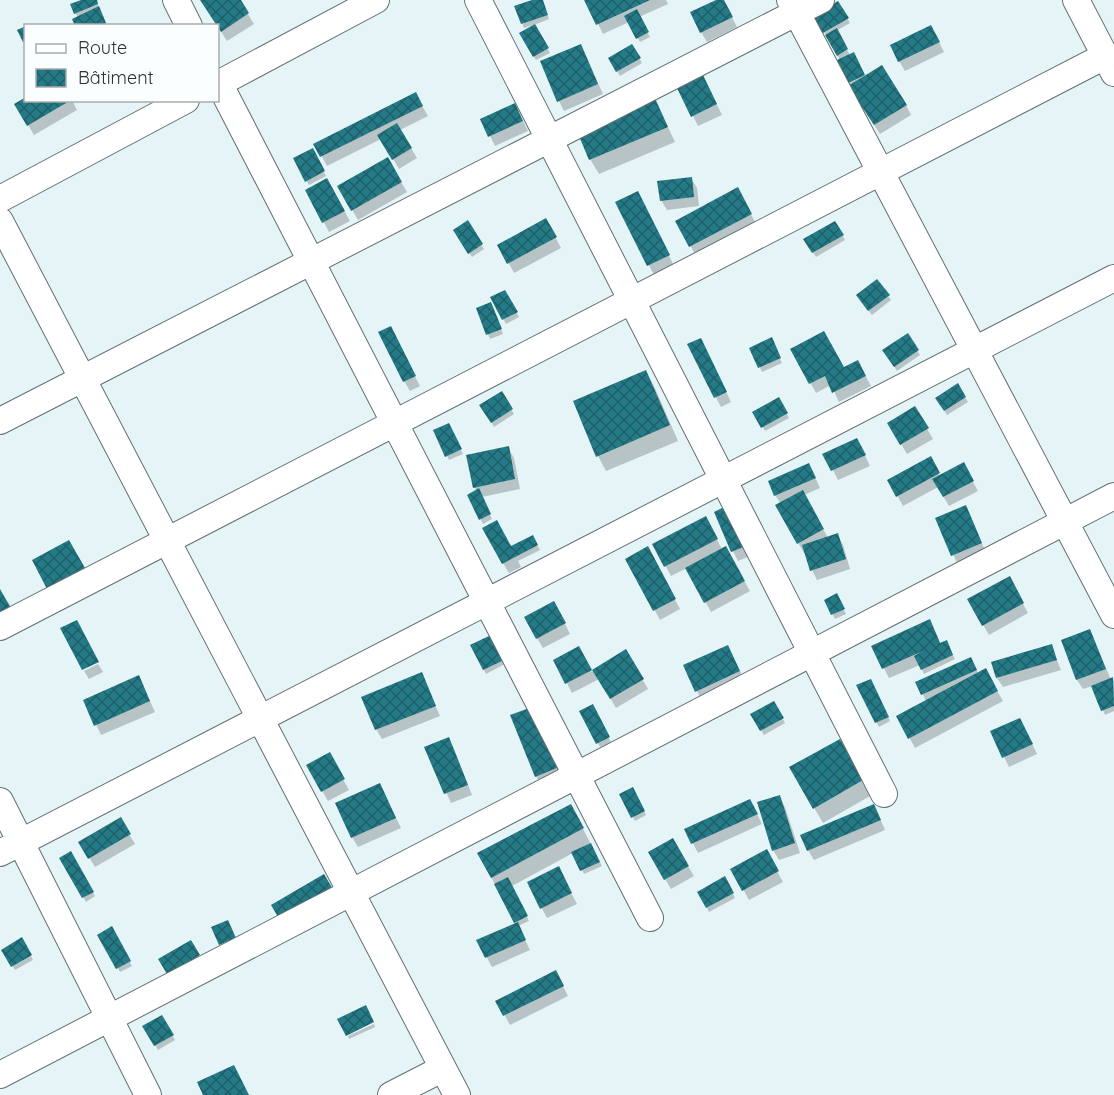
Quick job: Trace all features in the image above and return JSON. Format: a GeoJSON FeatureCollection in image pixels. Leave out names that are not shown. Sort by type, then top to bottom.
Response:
{"type":"FeatureCollection","features":[{"type":"Feature","properties":{"kind":"street"},"geometry":{"type":"LineString","coordinates":[[176,0],[188,24]]}},
{"type":"Feature","properties":{"kind":"street"},"geometry":{"type":"LineString","coordinates":[[219,82],[376,0]]}},
{"type":"Feature","properties":{"kind":"street"},"geometry":{"type":"LineString","coordinates":[[478,0],[884,794]]}},
{"type":"Feature","properties":{"kind":"street"},"geometry":{"type":"LineString","coordinates":[[0,421],[550,139],[793,6],[821,0]]}},
{"type":"Feature","properties":{"kind":"street"},"geometry":{"type":"LineString","coordinates":[[0,627],[880,172],[1109,64],[1076,0]]}},
{"type":"Feature","properties":{"kind":"street"},"geometry":{"type":"LineString","coordinates":[[793,6],[1114,615]]}},
{"type":"Feature","properties":{"kind":"street"},"geometry":{"type":"LineString","coordinates":[[219,85],[650,918]]}},
{"type":"Feature","properties":{"kind":"street"},"geometry":{"type":"LineString","coordinates":[[0,199],[182,102]]}},
{"type":"Feature","properties":{"kind":"street"},"geometry":{"type":"LineString","coordinates":[[0,221],[457,1095]]}},
{"type":"Feature","properties":{"kind":"street"},"geometry":{"type":"LineString","coordinates":[[10,847],[1114,278]]}},
{"type":"Feature","properties":{"kind":"street"},"geometry":{"type":"LineString","coordinates":[[0,1075],[1114,496]]}},
{"type":"Feature","properties":{"kind":"street"},"geometry":{"type":"LineString","coordinates":[[0,801],[10,847],[110,1018],[148,1095]]}},
{"type":"Feature","properties":{"kind":"street"},"geometry":{"type":"LineString","coordinates":[[391,1095],[432,1074]]}},
{"type":"Feature","properties":{"kind":"building"},"geometry":{"type":"Polygon","coordinates":[[[81,0],[97,0],[98,4],[74,14],[70,4],[81,0]]]}},
{"type":"Feature","properties":{"kind":"building"},"geometry":{"type":"Polygon","coordinates":[[[200,0],[241,0],[249,13],[221,32],[219,24],[216,24],[200,0]]]}},
{"type":"Feature","properties":{"kind":"building"},"geometry":{"type":"Polygon","coordinates":[[[532,0],[543,0],[548,15],[521,24],[514,6],[532,0]]]}},
{"type":"Feature","properties":{"kind":"building"},"geometry":{"type":"Polygon","coordinates":[[[584,0],[650,0],[596,25],[584,0]]]}},
{"type":"Feature","properties":{"kind":"building"},"geometry":{"type":"Polygon","coordinates":[[[716,0],[724,0],[733,17],[700,33],[690,12],[716,0]]]}},
{"type":"Feature","properties":{"kind":"building"},"geometry":{"type":"Polygon","coordinates":[[[838,1],[849,18],[823,33],[813,16],[838,1]]]}},
{"type":"Feature","properties":{"kind":"building"},"geometry":{"type":"Polygon","coordinates":[[[99,6],[106,23],[74,24],[72,19],[99,6]]]}},
{"type":"Feature","properties":{"kind":"building"},"geometry":{"type":"Polygon","coordinates":[[[637,9],[649,32],[636,39],[624,16],[637,9]]]}},
{"type":"Feature","properties":{"kind":"building"},"geometry":{"type":"Polygon","coordinates":[[[535,24],[549,48],[533,57],[519,33],[535,24]]]}},
{"type":"Feature","properties":{"kind":"building"},"geometry":{"type":"Polygon","coordinates":[[[931,25],[940,42],[898,62],[890,45],[931,25]]]}},
{"type":"Feature","properties":{"kind":"building"},"geometry":{"type":"Polygon","coordinates":[[[24,27],[24,42],[23,42],[17,30],[24,27]]]}},
{"type":"Feature","properties":{"kind":"building"},"geometry":{"type":"Polygon","coordinates":[[[837,28],[848,49],[837,56],[825,35],[837,28]]]}},
{"type":"Feature","properties":{"kind":"building"},"geometry":{"type":"Polygon","coordinates":[[[581,44],[598,84],[557,102],[540,61],[581,44]]]}},
{"type":"Feature","properties":{"kind":"building"},"geometry":{"type":"Polygon","coordinates":[[[632,44],[641,58],[616,72],[608,58],[632,44]]]}},
{"type":"Feature","properties":{"kind":"building"},"geometry":{"type":"Polygon","coordinates":[[[854,52],[865,75],[848,83],[837,60],[854,52]]]}},
{"type":"Feature","properties":{"kind":"building"},"geometry":{"type":"Polygon","coordinates":[[[882,65],[907,105],[874,125],[848,86],[882,65]]]}},
{"type":"Feature","properties":{"kind":"building"},"geometry":{"type":"Polygon","coordinates":[[[703,75],[717,104],[691,117],[677,88],[703,75]]]}},
{"type":"Feature","properties":{"kind":"building"},"geometry":{"type":"Polygon","coordinates":[[[416,92],[423,106],[320,157],[313,144],[416,92]]]}},
{"type":"Feature","properties":{"kind":"building"},"geometry":{"type":"Polygon","coordinates":[[[654,96],[668,127],[589,160],[576,129],[654,96]]]}},
{"type":"Feature","properties":{"kind":"building"},"geometry":{"type":"Polygon","coordinates":[[[24,98],[24,102],[68,102],[27,126],[14,104],[24,98]]]}},
{"type":"Feature","properties":{"kind":"building"},"geometry":{"type":"Polygon","coordinates":[[[515,103],[523,121],[488,137],[480,119],[515,103]]]}},
{"type":"Feature","properties":{"kind":"building"},"geometry":{"type":"Polygon","coordinates":[[[397,123],[412,148],[392,160],[377,135],[397,123]]]}},
{"type":"Feature","properties":{"kind":"building"},"geometry":{"type":"Polygon","coordinates":[[[313,148],[325,171],[305,182],[293,158],[313,148]]]}},
{"type":"Feature","properties":{"kind":"building"},"geometry":{"type":"Polygon","coordinates":[[[388,157],[402,182],[351,211],[337,186],[388,157]]]}},
{"type":"Feature","properties":{"kind":"building"},"geometry":{"type":"Polygon","coordinates":[[[692,177],[694,197],[660,201],[657,181],[692,177]]]}},
{"type":"Feature","properties":{"kind":"building"},"geometry":{"type":"Polygon","coordinates":[[[327,178],[345,211],[322,223],[305,190],[327,178]]]}},
{"type":"Feature","properties":{"kind":"building"},"geometry":{"type":"Polygon","coordinates":[[[738,187],[752,214],[689,247],[675,221],[738,187]]]}},
{"type":"Feature","properties":{"kind":"building"},"geometry":{"type":"Polygon","coordinates":[[[638,191],[670,255],[647,266],[615,202],[638,191]]]}},
{"type":"Feature","properties":{"kind":"building"},"geometry":{"type":"Polygon","coordinates":[[[546,218],[557,237],[507,264],[497,245],[546,218]]]}},
{"type":"Feature","properties":{"kind":"building"},"geometry":{"type":"Polygon","coordinates":[[[468,220],[483,244],[468,254],[453,230],[468,220]]]}},
{"type":"Feature","properties":{"kind":"building"},"geometry":{"type":"Polygon","coordinates":[[[835,221],[844,235],[812,253],[803,239],[835,221]]]}},
{"type":"Feature","properties":{"kind":"building"},"geometry":{"type":"Polygon","coordinates":[[[877,279],[890,295],[868,311],[856,295],[877,279]]]}},
{"type":"Feature","properties":{"kind":"building"},"geometry":{"type":"Polygon","coordinates":[[[505,290],[518,312],[502,320],[490,297],[505,290]]]}},
{"type":"Feature","properties":{"kind":"building"},"geometry":{"type":"Polygon","coordinates":[[[491,302],[502,329],[486,335],[476,308],[491,302]]]}},
{"type":"Feature","properties":{"kind":"building"},"geometry":{"type":"Polygon","coordinates":[[[391,326],[416,376],[403,382],[378,332],[391,326]]]}},
{"type":"Feature","properties":{"kind":"building"},"geometry":{"type":"Polygon","coordinates":[[[824,331],[844,367],[858,360],[866,376],[832,393],[825,376],[809,384],[790,349],[824,331]]]}},
{"type":"Feature","properties":{"kind":"building"},"geometry":{"type":"Polygon","coordinates":[[[908,333],[919,350],[894,367],[882,350],[908,333]]]}},
{"type":"Feature","properties":{"kind":"building"},"geometry":{"type":"Polygon","coordinates":[[[772,337],[781,358],[758,368],[749,348],[772,337]]]}},
{"type":"Feature","properties":{"kind":"building"},"geometry":{"type":"Polygon","coordinates":[[[701,338],[727,392],[714,398],[687,344],[701,338]]]}},
{"type":"Feature","properties":{"kind":"building"},"geometry":{"type":"Polygon","coordinates":[[[646,370],[670,425],[596,457],[573,401],[646,370]]]}},
{"type":"Feature","properties":{"kind":"building"},"geometry":{"type":"Polygon","coordinates":[[[958,383],[966,397],[944,411],[935,398],[958,383]]]}},
{"type":"Feature","properties":{"kind":"building"},"geometry":{"type":"Polygon","coordinates":[[[502,391],[513,409],[491,423],[479,405],[502,391]]]}},
{"type":"Feature","properties":{"kind":"building"},"geometry":{"type":"Polygon","coordinates":[[[779,397],[788,413],[761,428],[752,412],[779,397]]]}},
{"type":"Feature","properties":{"kind":"building"},"geometry":{"type":"Polygon","coordinates":[[[915,406],[929,428],[900,445],[887,423],[915,406]]]}},
{"type":"Feature","properties":{"kind":"building"},"geometry":{"type":"Polygon","coordinates":[[[449,423],[462,449],[445,457],[433,430],[449,423]]]}},
{"type":"Feature","properties":{"kind":"building"},"geometry":{"type":"Polygon","coordinates":[[[857,438],[866,455],[831,471],[822,454],[857,438]]]}},
{"type":"Feature","properties":{"kind":"building"},"geometry":{"type":"Polygon","coordinates":[[[509,446],[515,479],[473,488],[466,455],[509,446]]]}},
{"type":"Feature","properties":{"kind":"building"},"geometry":{"type":"Polygon","coordinates":[[[931,456],[940,473],[896,497],[887,480],[931,456]]]}},
{"type":"Feature","properties":{"kind":"building"},"geometry":{"type":"Polygon","coordinates":[[[964,462],[974,481],[943,497],[932,479],[964,462]]]}},
{"type":"Feature","properties":{"kind":"building"},"geometry":{"type":"Polygon","coordinates":[[[809,463],[816,478],[774,496],[768,481],[809,463]]]}},
{"type":"Feature","properties":{"kind":"building"},"geometry":{"type":"Polygon","coordinates":[[[479,488],[491,514],[479,520],[467,495],[479,488]]]}},
{"type":"Feature","properties":{"kind":"building"},"geometry":{"type":"Polygon","coordinates":[[[803,490],[824,529],[797,544],[775,505],[803,490]]]}},
{"type":"Feature","properties":{"kind":"building"},"geometry":{"type":"Polygon","coordinates":[[[728,505],[746,546],[731,552],[714,512],[728,505]]]}},
{"type":"Feature","properties":{"kind":"building"},"geometry":{"type":"Polygon","coordinates":[[[966,505],[982,543],[951,556],[935,518],[966,505]]]}},
{"type":"Feature","properties":{"kind":"building"},"geometry":{"type":"Polygon","coordinates":[[[706,516],[718,539],[664,567],[652,544],[706,516]]]}},
{"type":"Feature","properties":{"kind":"building"},"geometry":{"type":"Polygon","coordinates":[[[497,520],[511,546],[533,535],[538,545],[502,564],[482,528],[497,520]]]}},
{"type":"Feature","properties":{"kind":"building"},"geometry":{"type":"Polygon","coordinates":[[[838,533],[846,559],[810,571],[802,545],[838,533]]]}},
{"type":"Feature","properties":{"kind":"building"},"geometry":{"type":"Polygon","coordinates":[[[69,540],[85,568],[47,589],[32,560],[69,540]]]}},
{"type":"Feature","properties":{"kind":"building"},"geometry":{"type":"Polygon","coordinates":[[[648,546],[676,599],[653,611],[625,559],[648,546]]]}},
{"type":"Feature","properties":{"kind":"building"},"geometry":{"type":"Polygon","coordinates":[[[726,546],[745,581],[704,603],[685,568],[726,546]]]}},
{"type":"Feature","properties":{"kind":"building"},"geometry":{"type":"Polygon","coordinates":[[[1010,576],[1024,603],[982,626],[967,599],[1010,576]]]}},
{"type":"Feature","properties":{"kind":"building"},"geometry":{"type":"Polygon","coordinates":[[[0,589],[11,608],[0,614],[0,589]]]}},
{"type":"Feature","properties":{"kind":"building"},"geometry":{"type":"Polygon","coordinates":[[[837,593],[845,609],[831,615],[824,600],[837,593]]]}},
{"type":"Feature","properties":{"kind":"building"},"geometry":{"type":"Polygon","coordinates":[[[554,601],[566,623],[536,639],[524,617],[554,601]]]}},
{"type":"Feature","properties":{"kind":"building"},"geometry":{"type":"Polygon","coordinates":[[[930,619],[940,643],[947,640],[953,655],[921,670],[914,656],[923,651],[882,669],[871,646],[930,619]]]}},
{"type":"Feature","properties":{"kind":"building"},"geometry":{"type":"Polygon","coordinates":[[[77,620],[99,662],[82,670],[60,628],[77,620]]]}},
{"type":"Feature","properties":{"kind":"building"},"geometry":{"type":"Polygon","coordinates":[[[1090,629],[1106,669],[1076,680],[1061,640],[1090,629]]]}},
{"type":"Feature","properties":{"kind":"building"},"geometry":{"type":"Polygon","coordinates":[[[491,635],[504,660],[483,670],[470,645],[491,635]]]}},
{"type":"Feature","properties":{"kind":"building"},"geometry":{"type":"Polygon","coordinates":[[[1052,644],[1057,660],[996,678],[991,662],[1052,644]]]}},
{"type":"Feature","properties":{"kind":"building"},"geometry":{"type":"Polygon","coordinates":[[[728,645],[740,671],[695,692],[683,665],[728,645]]]}},
{"type":"Feature","properties":{"kind":"building"},"geometry":{"type":"Polygon","coordinates":[[[579,646],[592,670],[565,684],[553,660],[579,646]]]}},
{"type":"Feature","properties":{"kind":"building"},"geometry":{"type":"Polygon","coordinates":[[[626,649],[644,679],[610,699],[592,670],[626,649]]]}},
{"type":"Feature","properties":{"kind":"building"},"geometry":{"type":"Polygon","coordinates":[[[971,657],[977,670],[921,695],[915,682],[971,657]]]}},
{"type":"Feature","properties":{"kind":"building"},"geometry":{"type":"Polygon","coordinates":[[[986,668],[998,691],[908,739],[896,716],[986,668]]]}},
{"type":"Feature","properties":{"kind":"building"},"geometry":{"type":"Polygon","coordinates":[[[422,672],[436,706],[375,730],[361,697],[422,672]]]}},
{"type":"Feature","properties":{"kind":"building"},"geometry":{"type":"Polygon","coordinates":[[[139,675],[150,701],[94,726],[83,700],[139,675]]]}},
{"type":"Feature","properties":{"kind":"building"},"geometry":{"type":"Polygon","coordinates":[[[1113,677],[1114,706],[1101,711],[1091,686],[1113,677]]]}},
{"type":"Feature","properties":{"kind":"building"},"geometry":{"type":"Polygon","coordinates":[[[871,679],[889,717],[875,723],[856,685],[871,679]]]}},
{"type":"Feature","properties":{"kind":"building"},"geometry":{"type":"Polygon","coordinates":[[[774,701],[784,718],[760,731],[750,714],[774,701]]]}},
{"type":"Feature","properties":{"kind":"building"},"geometry":{"type":"Polygon","coordinates":[[[593,704],[610,737],[596,744],[579,711],[593,704]]]}},
{"type":"Feature","properties":{"kind":"building"},"geometry":{"type":"Polygon","coordinates":[[[535,706],[559,767],[535,777],[510,715],[535,706]]]}},
{"type":"Feature","properties":{"kind":"building"},"geometry":{"type":"Polygon","coordinates":[[[1020,718],[1033,744],[1002,758],[990,731],[1020,718]]]}},
{"type":"Feature","properties":{"kind":"building"},"geometry":{"type":"Polygon","coordinates":[[[449,737],[468,785],[444,794],[424,747],[449,737]]]}},
{"type":"Feature","properties":{"kind":"building"},"geometry":{"type":"Polygon","coordinates":[[[840,739],[863,780],[813,809],[789,767],[840,739]]]}},
{"type":"Feature","properties":{"kind":"building"},"geometry":{"type":"Polygon","coordinates":[[[330,752],[345,779],[321,792],[306,765],[330,752]]]}},
{"type":"Feature","properties":{"kind":"building"},"geometry":{"type":"Polygon","coordinates":[[[380,783],[396,818],[351,838],[335,803],[380,783]]]}},
{"type":"Feature","properties":{"kind":"building"},"geometry":{"type":"Polygon","coordinates":[[[633,787],[645,811],[631,818],[619,794],[633,787]]]}},
{"type":"Feature","properties":{"kind":"building"},"geometry":{"type":"Polygon","coordinates":[[[780,795],[795,843],[772,851],[757,802],[780,795]]]}},
{"type":"Feature","properties":{"kind":"building"},"geometry":{"type":"Polygon","coordinates":[[[750,799],[758,814],[691,844],[684,829],[750,799]]]}},
{"type":"Feature","properties":{"kind":"building"},"geometry":{"type":"Polygon","coordinates":[[[571,804],[584,828],[491,878],[477,853],[571,804]]]}},
{"type":"Feature","properties":{"kind":"building"},"geometry":{"type":"Polygon","coordinates":[[[874,804],[881,820],[807,851],[800,835],[874,804]]]}},
{"type":"Feature","properties":{"kind":"building"},"geometry":{"type":"Polygon","coordinates":[[[121,817],[131,834],[88,859],[78,842],[121,817]]]}},
{"type":"Feature","properties":{"kind":"building"},"geometry":{"type":"Polygon","coordinates":[[[673,838],[689,866],[664,880],[648,852],[673,838]]]}},
{"type":"Feature","properties":{"kind":"building"},"geometry":{"type":"Polygon","coordinates":[[[591,843],[600,862],[580,871],[571,852],[591,843]]]}},
{"type":"Feature","properties":{"kind":"building"},"geometry":{"type":"Polygon","coordinates":[[[767,849],[779,871],[742,891],[730,869],[767,849]]]}},
{"type":"Feature","properties":{"kind":"building"},"geometry":{"type":"Polygon","coordinates":[[[71,851],[94,892],[82,898],[59,858],[71,851]]]}},
{"type":"Feature","properties":{"kind":"building"},"geometry":{"type":"Polygon","coordinates":[[[559,866],[572,893],[540,909],[527,882],[559,866]]]}},
{"type":"Feature","properties":{"kind":"building"},"geometry":{"type":"Polygon","coordinates":[[[324,874],[334,891],[281,922],[271,905],[324,874]]]}},
{"type":"Feature","properties":{"kind":"building"},"geometry":{"type":"Polygon","coordinates":[[[725,876],[734,893],[706,908],[697,892],[725,876]]]}},
{"type":"Feature","properties":{"kind":"building"},"geometry":{"type":"Polygon","coordinates":[[[508,877],[528,916],[514,923],[494,884],[508,877]]]}},
{"type":"Feature","properties":{"kind":"building"},"geometry":{"type":"Polygon","coordinates":[[[228,920],[236,938],[219,945],[211,927],[228,920]]]}},
{"type":"Feature","properties":{"kind":"building"},"geometry":{"type":"Polygon","coordinates":[[[518,922],[526,940],[485,958],[476,940],[518,922]]]}},
{"type":"Feature","properties":{"kind":"building"},"geometry":{"type":"Polygon","coordinates":[[[112,926],[131,961],[116,969],[97,935],[112,926]]]}},
{"type":"Feature","properties":{"kind":"building"},"geometry":{"type":"Polygon","coordinates":[[[22,937],[32,955],[11,967],[1,950],[22,937]]]}},
{"type":"Feature","properties":{"kind":"building"},"geometry":{"type":"Polygon","coordinates":[[[191,940],[200,955],[167,974],[158,959],[191,940]]]}},
{"type":"Feature","properties":{"kind":"building"},"geometry":{"type":"Polygon","coordinates":[[[556,970],[564,986],[503,1016],[495,1001],[556,970]]]}},
{"type":"Feature","properties":{"kind":"building"},"geometry":{"type":"Polygon","coordinates":[[[366,1005],[374,1022],[346,1036],[337,1019],[366,1005]]]}},
{"type":"Feature","properties":{"kind":"building"},"geometry":{"type":"Polygon","coordinates":[[[162,1015],[174,1035],[154,1046],[142,1026],[162,1015]]]}},
{"type":"Feature","properties":{"kind":"building"},"geometry":{"type":"Polygon","coordinates":[[[234,1065],[249,1095],[203,1095],[197,1082],[234,1065]]]}}]}
